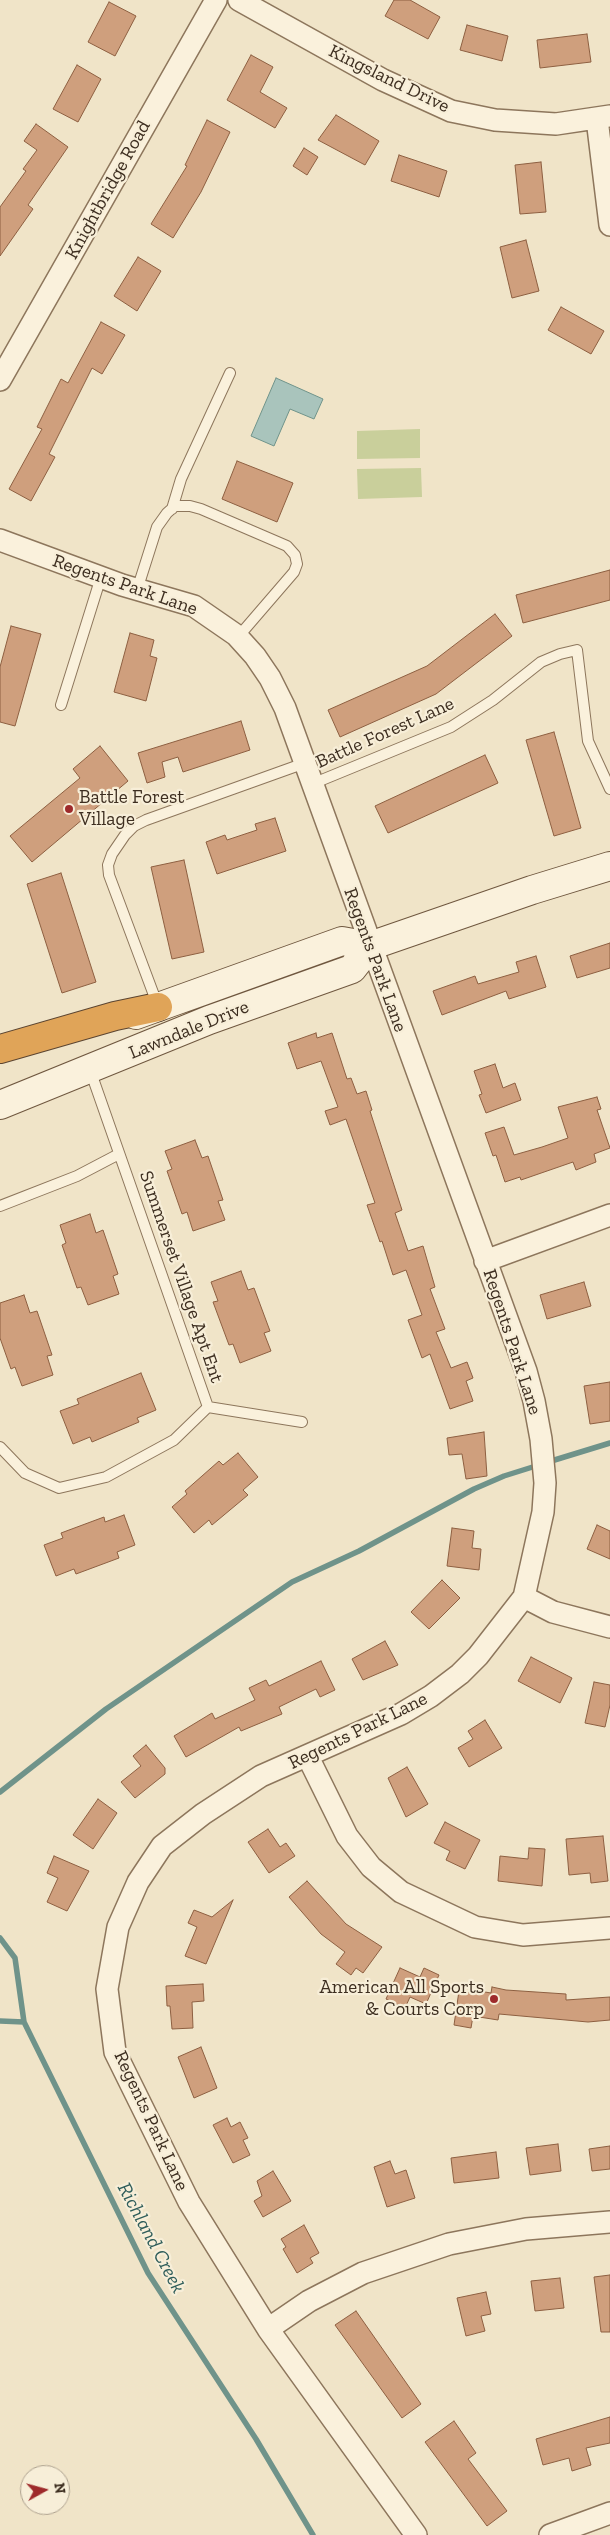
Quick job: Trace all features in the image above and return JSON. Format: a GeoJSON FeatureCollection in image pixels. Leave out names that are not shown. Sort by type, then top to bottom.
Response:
{"type":"FeatureCollection","features":[{"type":"Feature","properties":{"kind":"highway"},"geometry":{"type":"LineString","coordinates":[[0,1049],[115,1016],[158,1007]]}},
{"type":"Feature","properties":{"kind":"main road","name":"Lawndale Drive"},"geometry":{"type":"LineString","coordinates":[[0,1064],[342,941],[370,946],[610,866]]}},
{"type":"Feature","properties":{"kind":"main road","name":"Lawndale Drive"},"geometry":{"type":"LineString","coordinates":[[0,1105],[209,1020],[352,969],[370,946]]}},
{"type":"Feature","properties":{"kind":"street","name":"Knightbridge Road"},"geometry":{"type":"LineString","coordinates":[[0,380],[216,0]]}},
{"type":"Feature","properties":{"kind":"street","name":"Kingsland Drive"},"geometry":{"type":"LineString","coordinates":[[239,0],[383,80],[451,111],[495,120],[556,124],[604,118]]}},
{"type":"Feature","properties":{"kind":"street"},"geometry":{"type":"LineString","coordinates":[[604,118],[610,225]]}},
{"type":"Feature","properties":{"kind":"street","name":"Regents Park Lane"},"geometry":{"type":"LineString","coordinates":[[0,540],[137,590],[194,606],[238,637],[256,656],[270,678],[285,708],[526,1371],[534,1401],[541,1440],[545,1483],[543,1512],[524,1597],[478,1656],[460,1674],[431,1696],[401,1714],[308,1757],[261,1776],[203,1814],[162,1846],[138,1882],[118,1927],[107,1990],[116,2052],[190,2202],[268,2329],[416,2535]]}},
{"type":"Feature","properties":{"kind":"street"},"geometry":{"type":"LineString","coordinates":[[485,1261],[610,1215]]}},
{"type":"Feature","properties":{"kind":"street"},"geometry":{"type":"LineString","coordinates":[[524,1597],[553,1612],[610,1627]]}},
{"type":"Feature","properties":{"kind":"street"},"geometry":{"type":"LineString","coordinates":[[308,1757],[347,1836],[372,1867],[401,1892],[475,1927],[523,1935],[610,1928]]}},
{"type":"Feature","properties":{"kind":"street"},"geometry":{"type":"LineString","coordinates":[[268,2329],[309,2301],[363,2273],[449,2244],[526,2228],[610,2222]]}},
{"type":"Feature","properties":{"kind":"street"},"geometry":{"type":"LineString","coordinates":[[550,2535],[610,2513]]}},
{"type":"Feature","properties":{"kind":"lane"},"geometry":{"type":"LineString","coordinates":[[137,590],[158,527],[172,509],[185,470],[230,373]]}},
{"type":"Feature","properties":{"kind":"lane"},"geometry":{"type":"LineString","coordinates":[[172,509],[175,506],[190,506],[201,509],[287,546],[295,555],[297,564],[294,572],[238,637]]}},
{"type":"Feature","properties":{"kind":"lane"},"geometry":{"type":"LineString","coordinates":[[61,705],[101,577]]}},
{"type":"Feature","properties":{"kind":"lane","name":"Battle Forest Lane"},"geometry":{"type":"LineString","coordinates":[[312,784],[451,727],[493,700],[541,662],[560,654],[577,650],[588,741],[610,789]]}},
{"type":"Feature","properties":{"kind":"lane"},"geometry":{"type":"LineString","coordinates":[[158,1007],[109,875],[108,865],[112,854],[125,835],[134,826],[146,820],[305,763]]}},
{"type":"Feature","properties":{"kind":"lane","name":"Summerset Village Apt Ent"},"geometry":{"type":"LineString","coordinates":[[90,1070],[208,1407],[302,1422]]}},
{"type":"Feature","properties":{"kind":"lane"},"geometry":{"type":"LineString","coordinates":[[0,1206],[77,1176],[119,1154]]}},
{"type":"Feature","properties":{"kind":"lane"},"geometry":{"type":"LineString","coordinates":[[0,1447],[25,1473],[59,1488],[106,1478],[174,1440],[208,1407]]}},
{"type":"Feature","properties":{"kind":"green space"},"geometry":{"type":"Polygon","coordinates":[[[420,429],[420,458],[357,459],[357,431],[420,429]]]}},
{"type":"Feature","properties":{"kind":"green space"},"geometry":{"type":"Polygon","coordinates":[[[421,468],[422,497],[358,499],[357,469],[421,468]]]}},
{"type":"Feature","properties":{"kind":"water"},"geometry":{"type":"Polygon","coordinates":[[[276,378],[323,399],[314,419],[290,409],[274,446],[251,436],[276,378]]]}},
{"type":"Feature","properties":{"kind":"building"},"geometry":{"type":"Polygon","coordinates":[[[394,0],[410,0],[440,17],[428,39],[385,16],[394,0]]]}},
{"type":"Feature","properties":{"kind":"building"},"geometry":{"type":"Polygon","coordinates":[[[109,2],[136,16],[115,56],[88,42],[109,2]]]}},
{"type":"Feature","properties":{"kind":"building"},"geometry":{"type":"Polygon","coordinates":[[[467,25],[508,36],[502,61],[460,50],[467,25]]]}},
{"type":"Feature","properties":{"kind":"building"},"geometry":{"type":"Polygon","coordinates":[[[587,34],[591,62],[540,68],[537,40],[587,34]]]}},
{"type":"Feature","properties":{"kind":"building"},"geometry":{"type":"Polygon","coordinates":[[[251,55],[273,67],[260,92],[287,108],[275,128],[227,100],[251,55]]]}},
{"type":"Feature","properties":{"kind":"building"},"geometry":{"type":"Polygon","coordinates":[[[77,65],[101,79],[78,122],[53,109],[77,65]]]}},
{"type":"Feature","properties":{"kind":"building"},"geometry":{"type":"Polygon","coordinates":[[[336,115],[379,141],[365,165],[318,140],[336,115]]]}},
{"type":"Feature","properties":{"kind":"building"},"geometry":{"type":"Polygon","coordinates":[[[207,120],[230,132],[201,192],[173,238],[151,224],[187,166],[185,165],[207,120]]]}},
{"type":"Feature","properties":{"kind":"building"},"geometry":{"type":"Polygon","coordinates":[[[36,124],[68,147],[28,205],[33,209],[0,256],[0,207],[26,171],[23,169],[37,150],[24,141],[36,124]]]}},
{"type":"Feature","properties":{"kind":"building"},"geometry":{"type":"Polygon","coordinates":[[[304,148],[318,157],[307,175],[293,166],[304,148]]]}},
{"type":"Feature","properties":{"kind":"building"},"geometry":{"type":"Polygon","coordinates":[[[399,155],[447,171],[439,197],[391,181],[399,155]]]}},
{"type":"Feature","properties":{"kind":"building"},"geometry":{"type":"Polygon","coordinates":[[[541,162],[546,212],[520,214],[515,165],[541,162]]]}},
{"type":"Feature","properties":{"kind":"building"},"geometry":{"type":"Polygon","coordinates":[[[526,240],[539,291],[512,298],[500,247],[526,240]]]}},
{"type":"Feature","properties":{"kind":"building"},"geometry":{"type":"Polygon","coordinates":[[[138,257],[161,271],[137,311],[114,296],[138,257]]]}},
{"type":"Feature","properties":{"kind":"building"},"geometry":{"type":"Polygon","coordinates":[[[561,307],[604,331],[591,354],[548,330],[561,307]]]}},
{"type":"Feature","properties":{"kind":"building"},"geometry":{"type":"Polygon","coordinates":[[[101,322],[125,335],[102,374],[92,368],[49,454],[55,457],[31,501],[9,489],[42,429],[37,427],[61,379],[68,383],[101,322]]]}},
{"type":"Feature","properties":{"kind":"building"},"geometry":{"type":"Polygon","coordinates":[[[237,461],[293,483],[277,522],[222,499],[237,461]]]}},
{"type":"Feature","properties":{"kind":"building"},"geometry":{"type":"Polygon","coordinates":[[[610,570],[610,600],[523,623],[516,595],[610,570]]]}},
{"type":"Feature","properties":{"kind":"building"},"geometry":{"type":"Polygon","coordinates":[[[495,614],[512,636],[436,694],[340,737],[328,710],[427,666],[495,614]]]}},
{"type":"Feature","properties":{"kind":"building"},"geometry":{"type":"Polygon","coordinates":[[[11,626],[41,634],[15,726],[0,722],[0,667],[11,626]]]}},
{"type":"Feature","properties":{"kind":"building"},"geometry":{"type":"Polygon","coordinates":[[[130,633],[154,640],[150,656],[157,658],[146,701],[114,692],[130,633]]]}},
{"type":"Feature","properties":{"kind":"building","name":"Battle Forest Village"},"geometry":{"type":"Polygon","coordinates":[[[241,721],[250,750],[183,772],[178,757],[162,762],[165,777],[147,783],[138,753],[241,721]]]}},
{"type":"Feature","properties":{"kind":"building"},"geometry":{"type":"Polygon","coordinates":[[[554,732],[581,828],[554,836],[526,740],[554,732]]]}},
{"type":"Feature","properties":{"kind":"building","name":"Battle Forest Village"},"geometry":{"type":"Polygon","coordinates":[[[100,746],[128,781],[32,862],[10,836],[80,778],[73,769],[100,746]]]}},
{"type":"Feature","properties":{"kind":"building"},"geometry":{"type":"Polygon","coordinates":[[[485,755],[498,783],[388,833],[375,806],[485,755]]]}},
{"type":"Feature","properties":{"kind":"building","name":"Battle Forest Village"},"geometry":{"type":"Polygon","coordinates":[[[275,818],[286,851],[217,874],[206,842],[225,835],[227,840],[257,830],[255,824],[275,818]]]}},
{"type":"Feature","properties":{"kind":"building","name":"Battle Forest Village"},"geometry":{"type":"Polygon","coordinates":[[[184,860],[204,952],[172,959],[151,867],[184,860]]]}},
{"type":"Feature","properties":{"kind":"building","name":"Battle Forest Village"},"geometry":{"type":"Polygon","coordinates":[[[61,873],[96,982],[62,993],[27,884],[61,873]]]}},
{"type":"Feature","properties":{"kind":"building"},"geometry":{"type":"Polygon","coordinates":[[[610,943],[610,968],[577,978],[570,956],[610,943]]]}},
{"type":"Feature","properties":{"kind":"building"},"geometry":{"type":"Polygon","coordinates":[[[536,956],[546,987],[509,999],[506,991],[442,1015],[433,991],[475,976],[478,984],[519,972],[516,962],[536,956]]]}},
{"type":"Feature","properties":{"kind":"building"},"geometry":{"type":"Polygon","coordinates":[[[316,1033],[317,1038],[332,1033],[347,1079],[351,1078],[357,1094],[366,1091],[372,1110],[370,1111],[402,1210],[395,1213],[408,1251],[423,1246],[435,1287],[430,1289],[445,1329],[436,1332],[451,1368],[467,1362],[473,1378],[466,1381],[473,1401],[450,1409],[430,1354],[422,1358],[408,1320],[422,1315],[406,1270],[393,1275],[382,1241],[380,1242],[367,1205],[375,1203],[346,1119],[330,1125],[325,1111],[338,1107],[321,1061],[297,1069],[288,1043],[316,1033]]]}},
{"type":"Feature","properties":{"kind":"building"},"geometry":{"type":"Polygon","coordinates":[[[495,1064],[503,1088],[515,1083],[521,1100],[486,1113],[479,1095],[482,1094],[474,1071],[495,1064]]]}},
{"type":"Feature","properties":{"kind":"building"},"geometry":{"type":"Polygon","coordinates":[[[597,1097],[601,1109],[597,1110],[610,1148],[594,1154],[596,1162],[576,1170],[573,1162],[521,1180],[520,1177],[505,1182],[496,1155],[493,1156],[485,1133],[504,1127],[514,1155],[542,1147],[568,1138],[558,1107],[597,1097]]]}},
{"type":"Feature","properties":{"kind":"building"},"geometry":{"type":"Polygon","coordinates":[[[195,1140],[202,1158],[208,1156],[223,1200],[218,1201],[225,1220],[193,1231],[187,1212],[182,1214],[167,1171],[172,1169],[165,1151],[195,1140]]]}},
{"type":"Feature","properties":{"kind":"building"},"geometry":{"type":"Polygon","coordinates":[[[90,1214],[96,1233],[103,1230],[118,1274],[113,1276],[119,1294],[88,1305],[81,1287],[77,1288],[62,1245],[66,1243],[60,1225],[90,1214]]]}},
{"type":"Feature","properties":{"kind":"building"},"geometry":{"type":"Polygon","coordinates":[[[241,1271],[248,1290],[254,1288],[270,1331],[264,1333],[271,1351],[240,1363],[233,1344],[229,1345],[213,1302],[218,1301],[211,1282],[241,1271]]]}},
{"type":"Feature","properties":{"kind":"building"},"geometry":{"type":"Polygon","coordinates":[[[584,1282],[591,1306],[547,1319],[540,1295],[584,1282]]]}},
{"type":"Feature","properties":{"kind":"building"},"geometry":{"type":"Polygon","coordinates":[[[24,1295],[30,1313],[37,1311],[52,1355],[47,1356],[53,1375],[22,1386],[15,1367],[11,1369],[0,1338],[0,1303],[24,1295]]]}},
{"type":"Feature","properties":{"kind":"building"},"geometry":{"type":"Polygon","coordinates":[[[141,1373],[156,1410],[137,1418],[139,1422],[92,1442],[90,1437],[73,1444],[60,1411],[79,1404],[77,1399],[141,1373]]]}},
{"type":"Feature","properties":{"kind":"building"},"geometry":{"type":"Polygon","coordinates":[[[610,1382],[610,1421],[590,1424],[584,1386],[610,1382]]]}},
{"type":"Feature","properties":{"kind":"building"},"geometry":{"type":"Polygon","coordinates":[[[484,1432],[487,1476],[466,1479],[462,1454],[449,1455],[447,1438],[484,1432]]]}},
{"type":"Feature","properties":{"kind":"building"},"geometry":{"type":"Polygon","coordinates":[[[238,1453],[258,1477],[243,1490],[248,1495],[212,1525],[209,1520],[194,1533],[172,1507],[187,1494],[185,1491],[219,1461],[223,1465],[238,1453]]]}},
{"type":"Feature","properties":{"kind":"building"},"geometry":{"type":"Polygon","coordinates":[[[124,1515],[135,1545],[117,1552],[119,1558],[76,1574],[74,1569],[56,1576],[44,1545],[63,1538],[61,1533],[104,1517],[105,1522],[124,1515]]]}},
{"type":"Feature","properties":{"kind":"building"},"geometry":{"type":"Polygon","coordinates":[[[597,1525],[610,1531],[610,1559],[587,1549],[597,1525]]]}},
{"type":"Feature","properties":{"kind":"building"},"geometry":{"type":"Polygon","coordinates":[[[452,1528],[474,1531],[472,1548],[481,1549],[479,1570],[447,1566],[452,1528]]]}},
{"type":"Feature","properties":{"kind":"building"},"geometry":{"type":"Polygon","coordinates":[[[442,1580],[460,1598],[429,1629],[411,1612],[442,1580]]]}},
{"type":"Feature","properties":{"kind":"building"},"geometry":{"type":"Polygon","coordinates":[[[385,1641],[398,1665],[363,1680],[352,1659],[385,1641]]]}},
{"type":"Feature","properties":{"kind":"building"},"geometry":{"type":"Polygon","coordinates":[[[531,1657],[572,1678],[560,1703],[518,1681],[531,1657]]]}},
{"type":"Feature","properties":{"kind":"building"},"geometry":{"type":"Polygon","coordinates":[[[321,1661],[335,1690],[320,1697],[316,1689],[279,1707],[282,1714],[241,1731],[239,1727],[186,1757],[174,1736],[212,1713],[215,1719],[255,1700],[249,1688],[266,1680],[269,1686],[321,1661]]]}},
{"type":"Feature","properties":{"kind":"building"},"geometry":{"type":"Polygon","coordinates":[[[594,1682],[610,1685],[610,1705],[605,1727],[585,1723],[594,1682]]]}},
{"type":"Feature","properties":{"kind":"building"},"geometry":{"type":"Polygon","coordinates":[[[485,1720],[502,1748],[469,1767],[458,1748],[473,1739],[468,1731],[485,1720]]]}},
{"type":"Feature","properties":{"kind":"building"},"geometry":{"type":"Polygon","coordinates":[[[146,1745],[165,1768],[165,1774],[135,1798],[121,1782],[141,1766],[133,1756],[146,1745]]]}},
{"type":"Feature","properties":{"kind":"building"},"geometry":{"type":"Polygon","coordinates":[[[407,1767],[428,1804],[406,1817],[388,1778],[407,1767]]]}},
{"type":"Feature","properties":{"kind":"building"},"geometry":{"type":"Polygon","coordinates":[[[98,1799],[117,1813],[93,1849],[73,1835],[98,1799]]]}},
{"type":"Feature","properties":{"kind":"building"},"geometry":{"type":"Polygon","coordinates":[[[445,1822],[480,1840],[465,1869],[446,1860],[450,1851],[434,1843],[445,1822]]]}},
{"type":"Feature","properties":{"kind":"building"},"geometry":{"type":"Polygon","coordinates":[[[268,1829],[280,1847],[286,1843],[295,1856],[269,1873],[248,1842],[268,1829]]]}},
{"type":"Feature","properties":{"kind":"building"},"geometry":{"type":"Polygon","coordinates":[[[603,1836],[608,1881],[591,1883],[590,1873],[569,1875],[566,1839],[603,1836]]]}},
{"type":"Feature","properties":{"kind":"building"},"geometry":{"type":"Polygon","coordinates":[[[529,1848],[545,1849],[542,1886],[498,1881],[500,1856],[528,1859],[529,1848]]]}},
{"type":"Feature","properties":{"kind":"building"},"geometry":{"type":"Polygon","coordinates":[[[54,1856],[89,1871],[67,1911],[47,1902],[58,1878],[47,1873],[54,1856]]]}},
{"type":"Feature","properties":{"kind":"building"},"geometry":{"type":"Polygon","coordinates":[[[307,1881],[346,1924],[382,1947],[363,1973],[356,1968],[351,1975],[336,1964],[345,1952],[321,1934],[289,1897],[307,1881]]]}},
{"type":"Feature","properties":{"kind":"building"},"geometry":{"type":"Polygon","coordinates":[[[233,1900],[206,1964],[185,1956],[197,1927],[188,1923],[194,1910],[212,1917],[233,1900]]]}},
{"type":"Feature","properties":{"kind":"building"},"geometry":{"type":"Polygon","coordinates":[[[400,1968],[420,1977],[424,1968],[439,1975],[426,2004],[410,1997],[405,2008],[386,1999],[400,1968]]]}},
{"type":"Feature","properties":{"kind":"building"},"geometry":{"type":"Polygon","coordinates":[[[203,1984],[204,2001],[192,2002],[193,2028],[172,2029],[170,2006],[167,2006],[166,1986],[203,1984]]]}},
{"type":"Feature","properties":{"kind":"building"},"geometry":{"type":"Polygon","coordinates":[[[492,1987],[506,1990],[566,1994],[566,2000],[610,1997],[610,2020],[588,2022],[499,2014],[498,2020],[473,2016],[471,2028],[454,2025],[459,1991],[478,1994],[479,1991],[491,1993],[492,1987]]]}},
{"type":"Feature","properties":{"kind":"building"},"geometry":{"type":"Polygon","coordinates":[[[201,2047],[217,2088],[194,2098],[178,2057],[201,2047]]]}},
{"type":"Feature","properties":{"kind":"building"},"geometry":{"type":"Polygon","coordinates":[[[227,2118],[231,2127],[240,2122],[248,2138],[243,2140],[250,2155],[233,2163],[213,2125],[227,2118]]]}},
{"type":"Feature","properties":{"kind":"building"},"geometry":{"type":"Polygon","coordinates":[[[558,2144],[561,2171],[530,2175],[526,2148],[558,2144]]]}},
{"type":"Feature","properties":{"kind":"building"},"geometry":{"type":"Polygon","coordinates":[[[610,2146],[610,2169],[592,2171],[589,2149],[610,2146]]]}},
{"type":"Feature","properties":{"kind":"building"},"geometry":{"type":"Polygon","coordinates":[[[496,2152],[499,2178],[454,2183],[451,2158],[496,2152]]]}},
{"type":"Feature","properties":{"kind":"building"},"geometry":{"type":"Polygon","coordinates":[[[390,2161],[395,2174],[406,2170],[415,2198],[387,2207],[374,2167],[390,2161]]]}},
{"type":"Feature","properties":{"kind":"building"},"geometry":{"type":"Polygon","coordinates":[[[273,2171],[291,2201],[263,2217],[254,2201],[262,2196],[257,2181],[273,2171]]]}},
{"type":"Feature","properties":{"kind":"building"},"geometry":{"type":"Polygon","coordinates":[[[304,2225],[319,2253],[310,2258],[313,2263],[297,2273],[283,2249],[286,2247],[281,2239],[304,2225]]]}},
{"type":"Feature","properties":{"kind":"building"},"geometry":{"type":"Polygon","coordinates":[[[610,2275],[610,2332],[601,2332],[594,2277],[610,2275]]]}},
{"type":"Feature","properties":{"kind":"building"},"geometry":{"type":"Polygon","coordinates":[[[560,2278],[564,2308],[535,2311],[531,2281],[560,2278]]]}},
{"type":"Feature","properties":{"kind":"building"},"geometry":{"type":"Polygon","coordinates":[[[486,2292],[491,2314],[481,2316],[485,2331],[466,2336],[457,2298],[486,2292]]]}},
{"type":"Feature","properties":{"kind":"building"},"geometry":{"type":"Polygon","coordinates":[[[356,2311],[421,2404],[402,2418],[335,2325],[356,2311]]]}},
{"type":"Feature","properties":{"kind":"building"},"geometry":{"type":"Polygon","coordinates":[[[610,2417],[610,2443],[586,2448],[591,2465],[572,2471],[569,2458],[543,2465],[536,2439],[610,2417]]]}},
{"type":"Feature","properties":{"kind":"building"},"geometry":{"type":"Polygon","coordinates":[[[454,2421],[476,2453],[468,2459],[507,2511],[487,2526],[425,2442],[454,2421]]]}},
{"type":"Feature","properties":{"kind":"waterway"},"geometry":{"type":"LineString","coordinates":[[548,1462],[610,1443]]}},
{"type":"Feature","properties":{"kind":"waterway"},"geometry":{"type":"LineString","coordinates":[[0,1792],[106,1709],[292,1582],[359,1551],[474,1489],[504,1476],[539,1465]]}},
{"type":"Feature","properties":{"kind":"waterway","name":"Richland Creek"},"geometry":{"type":"LineString","coordinates":[[0,1938],[15,1958],[24,2022],[148,2273],[256,2439],[313,2535]]}},
{"type":"Feature","properties":{"kind":"waterway"},"geometry":{"type":"LineString","coordinates":[[0,2021],[24,2022]]}},
{"type":"Feature","properties":{"kind":"place","name":"Battle Forest Village"},"geometry":{"type":"Point","coordinates":[69,809]}},
{"type":"Feature","properties":{"kind":"place","name":"American All Sports & Courts Corp"},"geometry":{"type":"Point","coordinates":[494,1999]}}]}
